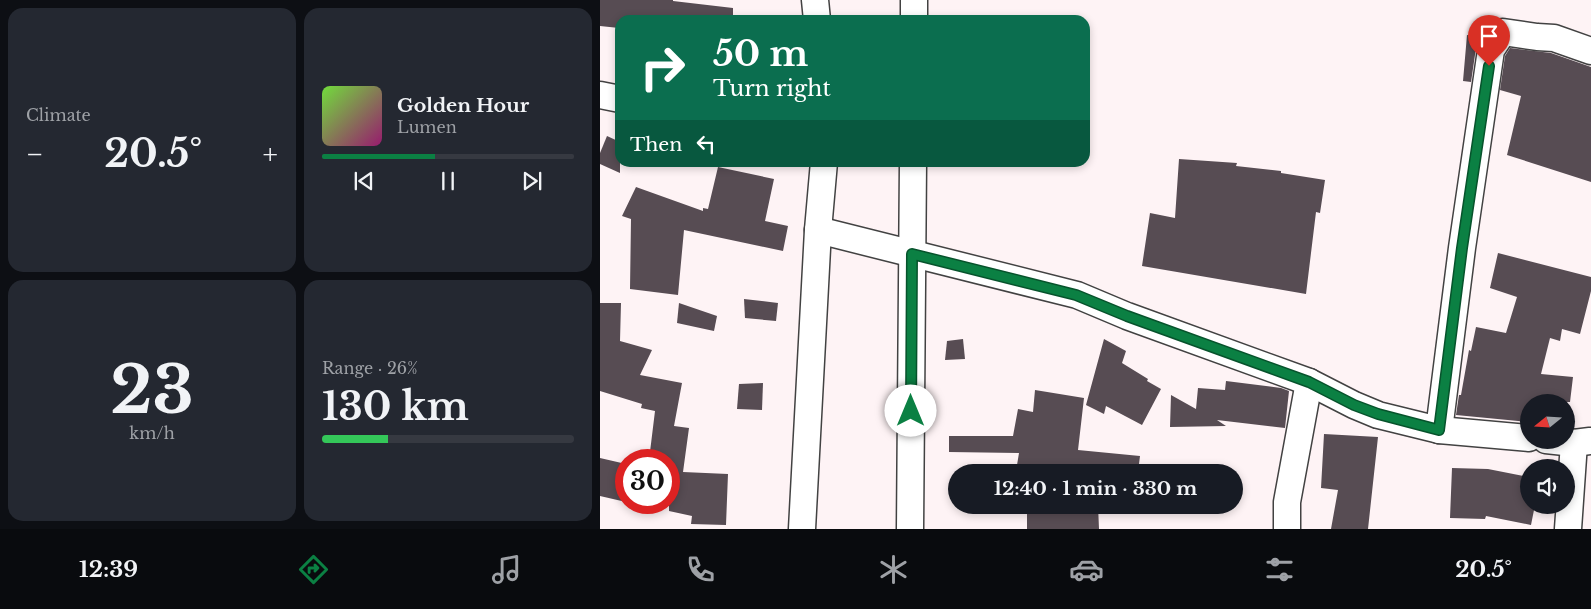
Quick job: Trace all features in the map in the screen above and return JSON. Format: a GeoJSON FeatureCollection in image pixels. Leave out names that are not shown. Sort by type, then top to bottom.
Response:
{"type":"FeatureCollection","features":[{"type":"Feature","properties":{"kind":"street"},"geometry":{"type":"LineString","coordinates":[[815,0],[816,15]]}},
{"type":"Feature","properties":{"kind":"street"},"geometry":{"type":"LineString","coordinates":[[914,0],[914,15]]}},
{"type":"Feature","properties":{"kind":"street"},"geometry":{"type":"LineString","coordinates":[[1439,430],[1462,248],[1491,50],[1503,32],[1554,38],[1591,51]]}},
{"type":"Feature","properties":{"kind":"street"},"geometry":{"type":"LineString","coordinates":[[600,95],[615,98]]}},
{"type":"Feature","properties":{"kind":"street"},"geometry":{"type":"LineString","coordinates":[[802,529],[818,230],[824,167]]}},
{"type":"Feature","properties":{"kind":"street"},"geometry":{"type":"LineString","coordinates":[[910,529],[913,167]]}},
{"type":"Feature","properties":{"kind":"street"},"geometry":{"type":"LineString","coordinates":[[818,230],[1076,295],[1127,316],[1309,382],[1354,405],[1378,414],[1439,430],[1520,437]]}},
{"type":"Feature","properties":{"kind":"street"},"geometry":{"type":"LineString","coordinates":[[1287,529],[1287,502],[1309,382]]}},
{"type":"Feature","properties":{"kind":"street"},"geometry":{"type":"LineString","coordinates":[[1568,529],[1582,442]]}},
{"type":"Feature","properties":{"kind":"building"},"geometry":{"type":"Polygon","coordinates":[[[600,0],[673,0],[733,8],[733,15],[615,15],[615,28],[600,26],[600,0]]]}},
{"type":"Feature","properties":{"kind":"building"},"geometry":{"type":"Polygon","coordinates":[[[1467,35],[1482,37],[1476,48],[1471,82],[1463,81],[1467,35]]]}},
{"type":"Feature","properties":{"kind":"building"},"geometry":{"type":"Polygon","coordinates":[[[1510,48],[1551,53],[1591,67],[1591,182],[1507,155],[1521,96],[1500,90],[1505,56],[1510,48]]]}},
{"type":"Feature","properties":{"kind":"building"},"geometry":{"type":"Polygon","coordinates":[[[607,136],[615,140],[615,167],[620,167],[620,173],[600,164],[600,153],[607,136]]]}},
{"type":"Feature","properties":{"kind":"building"},"geometry":{"type":"Polygon","coordinates":[[[1179,159],[1237,163],[1236,166],[1281,171],[1281,173],[1325,180],[1320,213],[1316,212],[1306,294],[1142,266],[1150,213],[1175,218],[1179,159]]]}},
{"type":"Feature","properties":{"kind":"building"},"geometry":{"type":"Polygon","coordinates":[[[718,167],[774,179],[765,221],[788,226],[783,251],[684,230],[678,295],[630,289],[631,219],[622,216],[636,187],[703,211],[703,208],[708,209],[718,167]]]}},
{"type":"Feature","properties":{"kind":"building"},"geometry":{"type":"Polygon","coordinates":[[[1498,253],[1591,277],[1591,291],[1580,334],[1562,329],[1560,341],[1550,338],[1541,374],[1573,377],[1571,394],[1520,394],[1520,421],[1456,415],[1469,350],[1471,351],[1476,327],[1506,333],[1517,297],[1490,288],[1498,253]]]}},
{"type":"Feature","properties":{"kind":"building"},"geometry":{"type":"Polygon","coordinates":[[[744,299],[778,303],[776,321],[745,318],[744,299]]]}},
{"type":"Feature","properties":{"kind":"building"},"geometry":{"type":"Polygon","coordinates":[[[600,303],[621,303],[620,341],[652,350],[640,375],[682,383],[674,426],[689,428],[683,472],[728,474],[726,525],[691,524],[692,516],[680,513],[680,449],[650,449],[655,411],[641,408],[642,404],[600,391],[600,303]]]}},
{"type":"Feature","properties":{"kind":"building"},"geometry":{"type":"Polygon","coordinates":[[[679,303],[717,316],[714,331],[677,323],[679,303]]]}},
{"type":"Feature","properties":{"kind":"building"},"geometry":{"type":"Polygon","coordinates":[[[963,339],[965,359],[945,360],[947,341],[963,339]]]}},
{"type":"Feature","properties":{"kind":"building"},"geometry":{"type":"Polygon","coordinates":[[[1104,339],[1126,351],[1122,363],[1161,389],[1142,425],[1106,406],[1104,414],[1086,405],[1104,339]]]}},
{"type":"Feature","properties":{"kind":"building"},"geometry":{"type":"Polygon","coordinates":[[[1226,381],[1281,388],[1289,391],[1285,428],[1217,420],[1226,426],[1170,427],[1171,395],[1196,409],[1198,388],[1225,390],[1226,381]]]}},
{"type":"Feature","properties":{"kind":"building"},"geometry":{"type":"Polygon","coordinates":[[[763,383],[762,410],[737,409],[739,384],[763,383]]]}},
{"type":"Feature","properties":{"kind":"building"},"geometry":{"type":"Polygon","coordinates":[[[1035,390],[1084,398],[1078,450],[1140,456],[1139,464],[1017,464],[1019,453],[949,452],[949,436],[1013,436],[1018,409],[1033,412],[1035,390]]]}},
{"type":"Feature","properties":{"kind":"building"},"geometry":{"type":"Polygon","coordinates":[[[1324,434],[1378,437],[1368,529],[1331,529],[1338,490],[1321,488],[1324,434]]]}},
{"type":"Feature","properties":{"kind":"building"},"geometry":{"type":"Polygon","coordinates":[[[600,458],[615,461],[615,499],[600,496],[600,458]]]}},
{"type":"Feature","properties":{"kind":"building"},"geometry":{"type":"Polygon","coordinates":[[[1452,468],[1488,469],[1520,475],[1520,514],[1533,514],[1531,525],[1486,516],[1485,519],[1450,518],[1452,468]]]}},
{"type":"Feature","properties":{"kind":"building"},"geometry":{"type":"Polygon","coordinates":[[[1027,514],[1098,514],[1099,529],[1027,529],[1027,514]]]}},
{"type":"Feature","properties":{"kind":"route"},"geometry":{"type":"LineString","coordinates":[[911,411],[912,254],[1076,295],[1127,316],[1309,382],[1354,405],[1378,414],[1439,430],[1462,248],[1489,66]]}}]}
